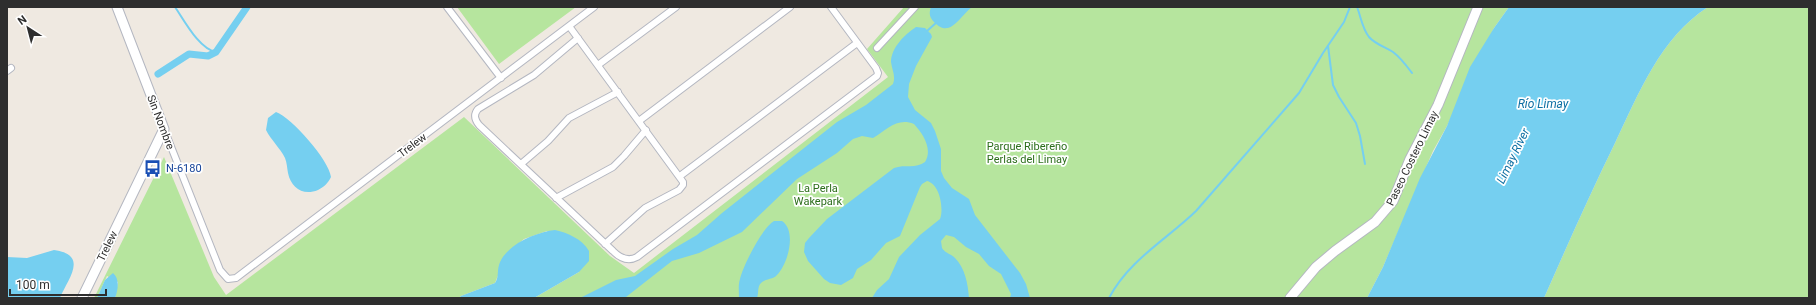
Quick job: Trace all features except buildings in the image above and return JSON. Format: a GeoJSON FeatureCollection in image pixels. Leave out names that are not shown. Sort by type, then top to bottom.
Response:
{"type":"FeatureCollection","features":[{"type":"Feature","properties":{"kind":"street","name":"Sin Nombre"},"geometry":{"type":"LineString","coordinates":[[117,7],[220,270],[228,279]]}},
{"type":"Feature","properties":{"kind":"street"},"geometry":{"type":"LineString","coordinates":[[446,7],[501,78]]}},
{"type":"Feature","properties":{"kind":"street","name":"Trelew"},"geometry":{"type":"LineString","coordinates":[[228,279],[240,276],[594,7]]}},
{"type":"Feature","properties":{"kind":"street"},"geometry":{"type":"LineString","coordinates":[[598,65],[676,7]]}},
{"type":"Feature","properties":{"kind":"street"},"geometry":{"type":"LineString","coordinates":[[639,121],[790,7]]}},
{"type":"Feature","properties":{"kind":"street"},"geometry":{"type":"LineString","coordinates":[[578,38],[538,72],[476,111],[476,120],[479,126],[605,244],[616,254],[629,260],[637,257],[877,76],[878,73],[876,68],[831,7]]}},
{"type":"Feature","properties":{"kind":"street"},"geometry":{"type":"LineString","coordinates":[[877,48],[915,7]]}},
{"type":"Feature","properties":{"kind":"street","name":"Paseo Costero Limay"},"geometry":{"type":"LineString","coordinates":[[1290,298],[1316,267],[1375,222],[1393,201],[1410,160],[1438,105],[1478,7]]}},
{"type":"Feature","properties":{"kind":"street"},"geometry":{"type":"LineString","coordinates":[[569,26],[680,176],[683,185],[679,190],[645,208],[605,244]]}},
{"type":"Feature","properties":{"kind":"street"},"geometry":{"type":"LineString","coordinates":[[680,176],[857,43]]}},
{"type":"Feature","properties":{"kind":"street"},"geometry":{"type":"LineString","coordinates":[[521,164],[543,146],[569,118],[618,92]]}},
{"type":"Feature","properties":{"kind":"street","name":"Trelew"},"geometry":{"type":"LineString","coordinates":[[82,298],[164,129]]}},
{"type":"Feature","properties":{"kind":"street"},"geometry":{"type":"LineString","coordinates":[[556,198],[613,166],[624,156],[646,130]]}},
{"type":"Feature","properties":{"kind":"green space"},"geometry":{"type":"Polygon","coordinates":[[[457,7],[576,7],[499,64],[457,7]]]}},
{"type":"Feature","properties":{"kind":"green space","name":"Parque Ribereño Perlas del Limay"},"geometry":{"type":"Polygon","coordinates":[[[904,7],[1509,7],[1494,28],[1447,126],[1433,151],[1383,267],[1367,298],[534,298],[579,272],[547,231],[524,239],[507,253],[495,283],[459,298],[115,298],[118,282],[107,276],[97,298],[94,298],[164,157],[214,277],[226,295],[464,117],[610,256],[634,273],[888,77],[867,49],[904,7]]]}},
{"type":"Feature","properties":{"kind":"green space"},"geometry":{"type":"Polygon","coordinates":[[[1708,7],[1809,7],[1809,298],[1544,298],[1597,181],[1652,68],[1677,34],[1691,20],[1708,7]]]}},
{"type":"Feature","properties":{"kind":"water"},"geometry":{"type":"Polygon","coordinates":[[[931,7],[972,7],[954,25],[945,28],[940,27],[930,17],[931,7]]]}},
{"type":"Feature","properties":{"kind":"water","name":"Río Limay"},"geometry":{"type":"Polygon","coordinates":[[[1509,7],[1708,7],[1691,20],[1677,34],[1652,68],[1597,181],[1544,298],[1367,298],[1383,267],[1420,178],[1447,126],[1470,67],[1509,7]]]}},
{"type":"Feature","properties":{"kind":"water"},"geometry":{"type":"Polygon","coordinates":[[[916,27],[925,28],[932,37],[916,66],[909,84],[908,97],[915,110],[931,123],[935,131],[941,149],[941,171],[944,178],[952,188],[969,199],[975,215],[1020,273],[1026,284],[1030,298],[1010,298],[1011,294],[1001,274],[989,266],[979,254],[966,247],[954,237],[946,235],[941,241],[942,248],[955,258],[964,271],[969,298],[872,298],[877,290],[889,279],[899,257],[920,235],[940,219],[940,197],[935,187],[927,181],[920,187],[900,236],[886,243],[871,260],[857,269],[853,278],[841,285],[830,283],[824,279],[808,261],[804,252],[805,243],[827,219],[894,168],[914,166],[925,162],[928,152],[924,137],[914,124],[902,122],[892,125],[873,138],[862,136],[853,139],[837,153],[797,179],[742,232],[699,253],[672,261],[626,297],[580,298],[616,280],[635,276],[673,249],[697,235],[722,213],[837,122],[866,105],[893,84],[894,76],[891,62],[893,52],[903,37],[916,27]]]}},
{"type":"Feature","properties":{"kind":"water"},"geometry":{"type":"Polygon","coordinates":[[[276,112],[291,122],[309,140],[324,161],[331,177],[326,185],[320,189],[313,192],[307,192],[298,189],[292,183],[285,158],[266,130],[268,118],[276,112]]]}},
{"type":"Feature","properties":{"kind":"water"},"geometry":{"type":"Polygon","coordinates":[[[774,221],[782,221],[787,226],[789,232],[789,248],[785,263],[775,277],[761,283],[757,298],[739,298],[739,281],[745,265],[764,231],[774,221]]]}},
{"type":"Feature","properties":{"kind":"water"},"geometry":{"type":"Polygon","coordinates":[[[555,230],[574,237],[583,243],[589,251],[589,261],[579,272],[534,298],[459,298],[495,283],[502,258],[514,246],[531,237],[547,231],[555,230]]]}},
{"type":"Feature","properties":{"kind":"water"},"geometry":{"type":"Polygon","coordinates":[[[54,250],[65,253],[71,257],[74,263],[71,276],[60,298],[7,298],[7,257],[27,258],[54,250]]]}},
{"type":"Feature","properties":{"kind":"water"},"geometry":{"type":"Polygon","coordinates":[[[113,273],[118,281],[118,288],[115,298],[97,298],[105,280],[113,273]]]}},
{"type":"Feature","properties":{"kind":"waterway"},"geometry":{"type":"LineString","coordinates":[[175,7],[198,40],[204,46],[216,52]]}},
{"type":"Feature","properties":{"kind":"waterway"},"geometry":{"type":"LineString","coordinates":[[158,74],[189,54],[208,56],[216,52],[247,7]]}},
{"type":"Feature","properties":{"kind":"waterway"},"geometry":{"type":"LineString","coordinates":[[1109,298],[1117,285],[1137,261],[1196,211],[1299,93],[1344,22],[1350,7]]}},
{"type":"Feature","properties":{"kind":"waterway"},"geometry":{"type":"LineString","coordinates":[[1357,7],[1363,26],[1369,37],[1377,44],[1396,54],[1412,73]]}},
{"type":"Feature","properties":{"kind":"waterway"},"geometry":{"type":"LineString","coordinates":[[927,31],[937,22]]}},
{"type":"Feature","properties":{"kind":"waterway"},"geometry":{"type":"LineString","coordinates":[[1328,46],[1333,85],[1356,123],[1365,164]]}},
{"type":"Feature","properties":{"kind":"place","name":"N-6180"},"geometry":{"type":"Point","coordinates":[153,168]}},
{"type":"Feature","properties":{"kind":"water label","name":"Limay River"},"geometry":{"type":"Point","coordinates":[1513,156]}},
{"type":"Feature","properties":{"kind":"park label","name":"La Perla Wakepark"},"geometry":{"type":"Point","coordinates":[818,194]}}]}
